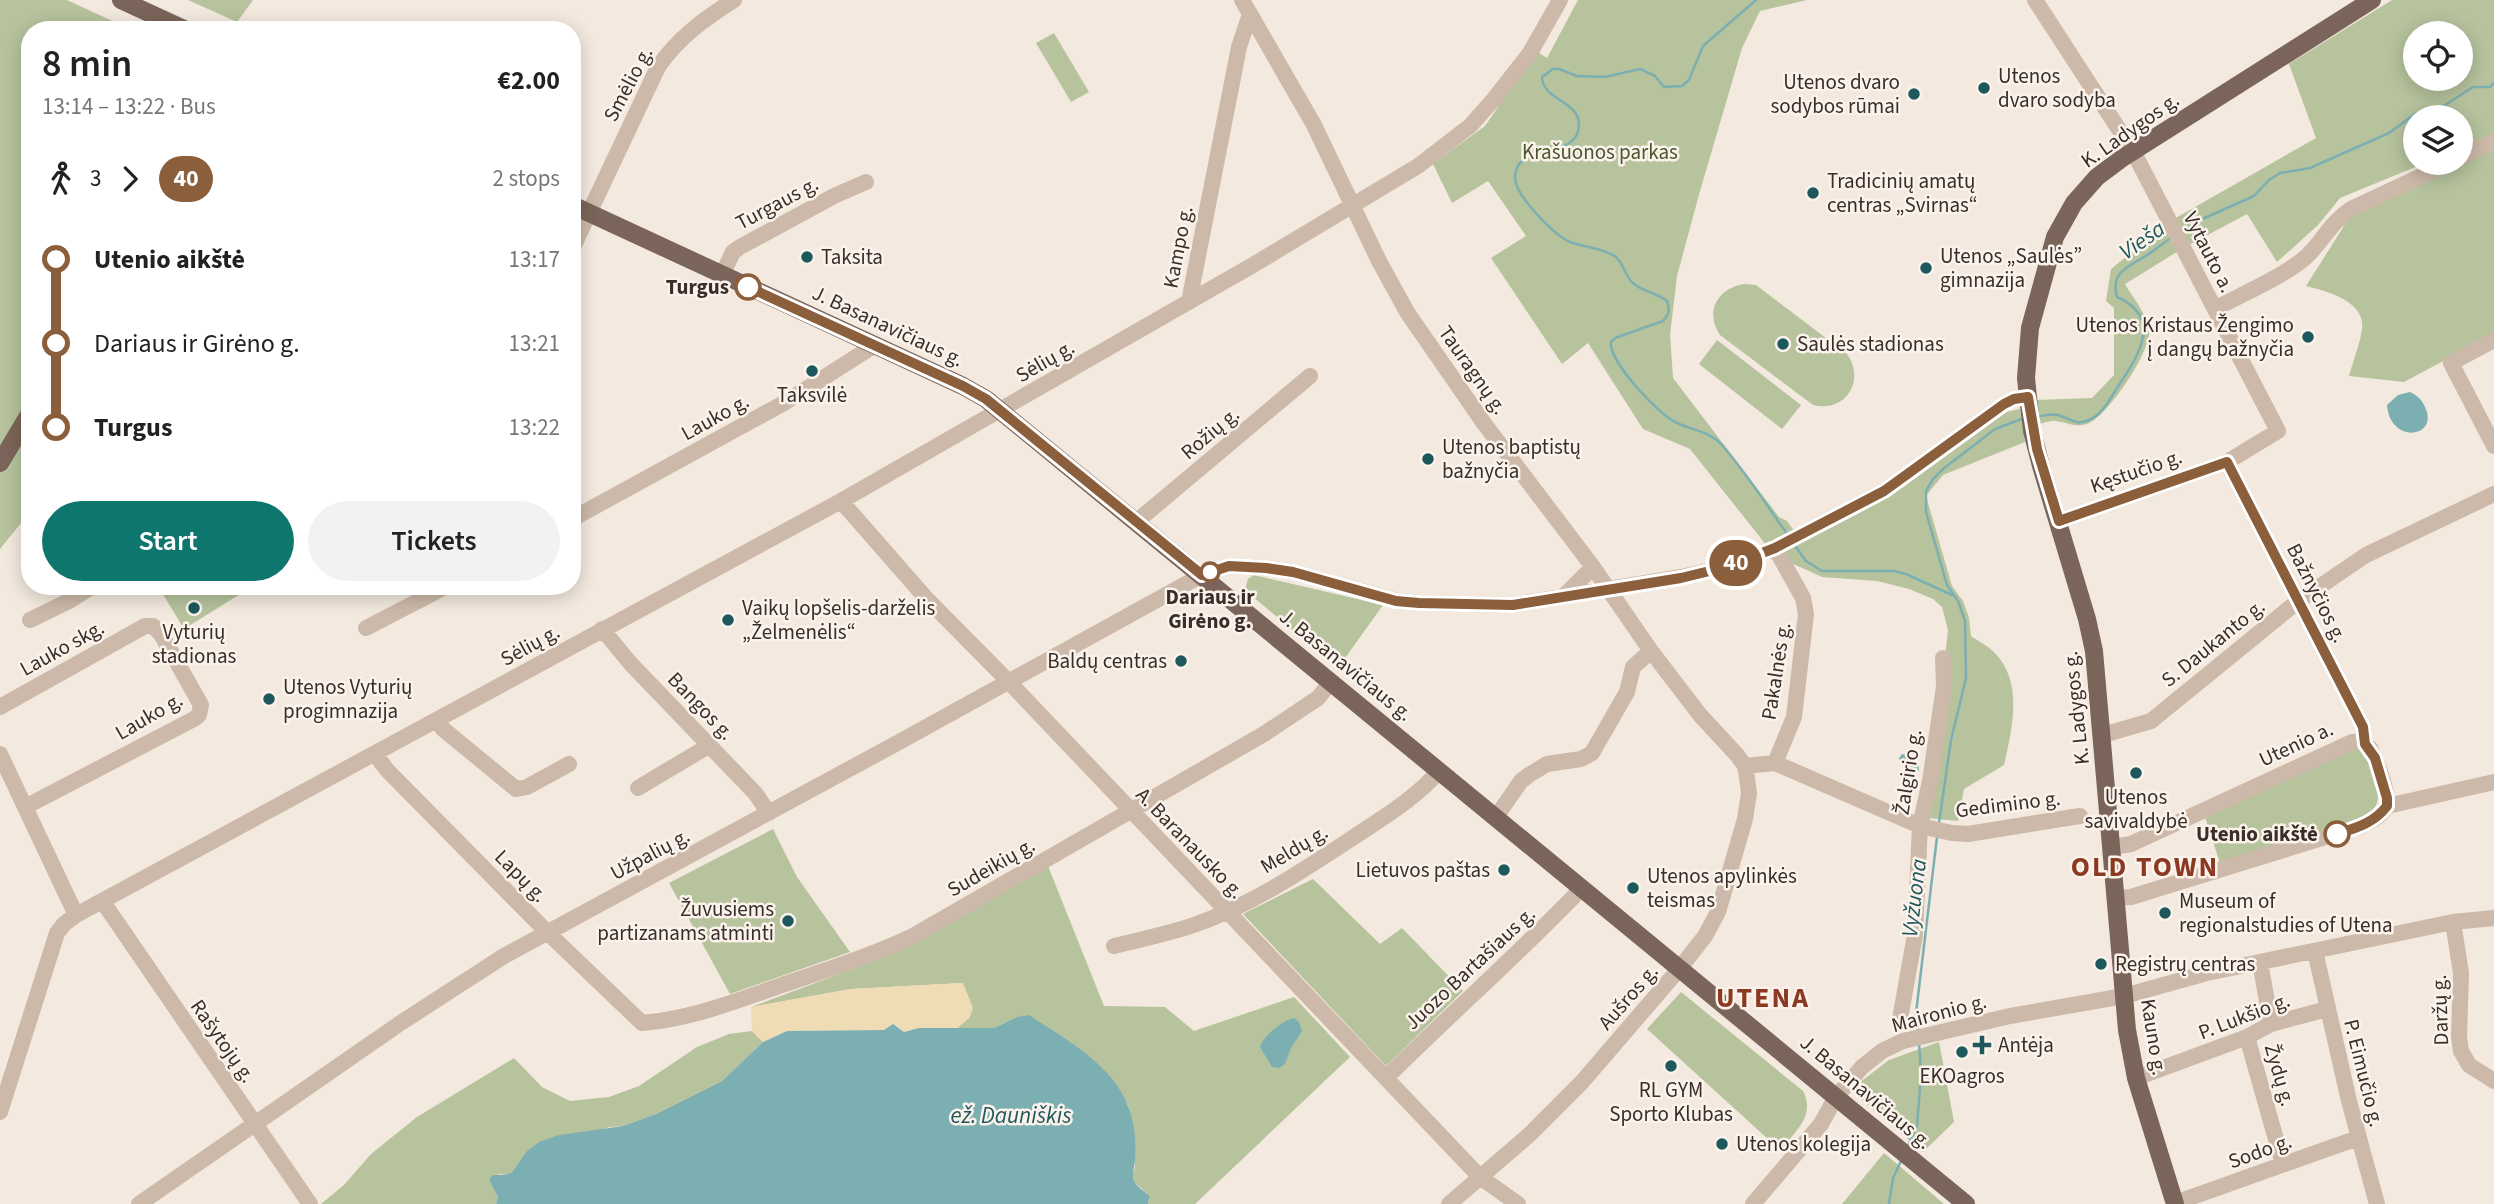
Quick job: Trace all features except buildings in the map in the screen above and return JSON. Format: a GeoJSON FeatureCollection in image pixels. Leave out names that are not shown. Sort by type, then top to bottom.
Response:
{"type":"FeatureCollection","features":[{"type":"Feature","properties":{"kind":"main road"},"geometry":{"type":"LineString","coordinates":[[121,0],[166,21]]}},
{"type":"Feature","properties":{"kind":"main road","name":"K. Ladygos g."},"geometry":{"type":"LineString","coordinates":[[2114,873],[2094,651],[2032,431],[2028,402],[2026,378],[2030,328],[2055,237],[2074,203],[2097,177],[2349,6],[2372,0]]}},
{"type":"Feature","properties":{"kind":"main road","name":"J. Basanavičiaus g."},"geometry":{"type":"LineString","coordinates":[[581,209],[963,386],[1002,410],[1966,1204]]}},
{"type":"Feature","properties":{"kind":"main road"},"geometry":{"type":"LineString","coordinates":[[0,463],[21,428]]}},
{"type":"Feature","properties":{"kind":"main road","name":"Kauno g."},"geometry":{"type":"LineString","coordinates":[[2114,873],[2124,996],[2136,1078],[2175,1204]]}},
{"type":"Feature","properties":{"kind":"street","name":"Smėlio g."},"geometry":{"type":"LineString","coordinates":[[581,230],[658,67],[669,50],[702,21],[734,0]]}},
{"type":"Feature","properties":{"kind":"street","name":"Kampo g."},"geometry":{"type":"LineString","coordinates":[[1189,302],[1418,166],[1470,126],[1530,53],[1560,0]]}},
{"type":"Feature","properties":{"kind":"street","name":"Vytauto a."},"geometry":{"type":"LineString","coordinates":[[2035,0],[2133,151],[2278,431],[2227,462]]}},
{"type":"Feature","properties":{"kind":"street","name":"Kampo g."},"geometry":{"type":"LineString","coordinates":[[1189,302],[1246,7]]}},
{"type":"Feature","properties":{"kind":"street","name":"Tauragnų g."},"geometry":{"type":"LineString","coordinates":[[1246,7],[1314,125],[1379,261],[1412,320],[1491,433],[1593,567],[1651,651],[1700,715],[1745,766]]}},
{"type":"Feature","properties":{"kind":"street"},"geometry":{"type":"LineString","coordinates":[[2473,151],[2494,141]]}},
{"type":"Feature","properties":{"kind":"street"},"geometry":{"type":"LineString","coordinates":[[2215,309],[2292,267],[2307,255],[2345,213],[2424,175]]}},
{"type":"Feature","properties":{"kind":"street","name":"Turgaus g."},"geometry":{"type":"LineString","coordinates":[[722,275],[733,252],[740,247],[866,181]]}},
{"type":"Feature","properties":{"kind":"street","name":"Sėlių g."},"geometry":{"type":"LineString","coordinates":[[0,1112],[57,933],[76,915],[841,500],[1189,302]]}},
{"type":"Feature","properties":{"kind":"street"},"geometry":{"type":"LineString","coordinates":[[2494,340],[2451,363],[2494,446]]}},
{"type":"Feature","properties":{"kind":"street","name":"Lauko g."},"geometry":{"type":"LineString","coordinates":[[581,514],[784,402],[875,345]]}},
{"type":"Feature","properties":{"kind":"street","name":"Rožių g."},"geometry":{"type":"LineString","coordinates":[[1136,522],[1310,376]]}},
{"type":"Feature","properties":{"kind":"street","name":"Užpalių g."},"geometry":{"type":"LineString","coordinates":[[139,1204],[461,983],[1202,575],[1229,566],[1266,568],[1293,572],[1396,601],[1513,605],[1726,567],[1786,543],[1895,484],[2004,404],[2014,399],[2028,402]]}},
{"type":"Feature","properties":{"kind":"street","name":"Kęstučio g."},"geometry":{"type":"LineString","coordinates":[[2059,521],[2227,462]]}},
{"type":"Feature","properties":{"kind":"street","name":"Bažnyčios g."},"geometry":{"type":"LineString","coordinates":[[2227,462],[2363,727],[2365,744]]}},
{"type":"Feature","properties":{"kind":"street","name":"S. Daukanto g."},"geometry":{"type":"LineString","coordinates":[[2103,735],[2151,721],[2297,602],[2366,555],[2494,494]]}},
{"type":"Feature","properties":{"kind":"street","name":"A. Baranausko g."},"geometry":{"type":"LineString","coordinates":[[841,500],[925,597],[1480,1177],[1518,1204]]}},
{"type":"Feature","properties":{"kind":"street","name":"Pakalnės g."},"geometry":{"type":"LineString","coordinates":[[1775,763],[1794,718],[1806,614],[1786,543]]}},
{"type":"Feature","properties":{"kind":"street"},"geometry":{"type":"LineString","coordinates":[[1564,596],[1593,567]]}},
{"type":"Feature","properties":{"kind":"street"},"geometry":{"type":"LineString","coordinates":[[30,620],[79,595]]}},
{"type":"Feature","properties":{"kind":"street"},"geometry":{"type":"LineString","coordinates":[[366,628],[430,595]]}},
{"type":"Feature","properties":{"kind":"street","name":"Lauko g."},"geometry":{"type":"LineString","coordinates":[[24,807],[199,715],[201,705],[161,634],[153,626],[145,626]]}},
{"type":"Feature","properties":{"kind":"street","name":"Lauko skg."},"geometry":{"type":"LineString","coordinates":[[0,707],[145,626]]}},
{"type":"Feature","properties":{"kind":"street","name":"Bangos g."},"geometry":{"type":"LineString","coordinates":[[602,629],[631,664],[755,793],[769,813]]}},
{"type":"Feature","properties":{"kind":"street"},"geometry":{"type":"LineString","coordinates":[[1496,817],[1529,775],[1555,761],[1581,759],[1592,753],[1627,692],[1633,667],[1651,651]]}},
{"type":"Feature","properties":{"kind":"street","name":"Žalgirio g."},"geometry":{"type":"LineString","coordinates":[[1900,1019],[1915,935],[1923,826],[1944,687],[1943,657]]}},
{"type":"Feature","properties":{"kind":"street","name":"Sudeikių g."},"geometry":{"type":"LineString","coordinates":[[642,1023],[667,1021],[720,1006],[880,951],[952,914],[1130,809],[1192,777],[1318,698],[1331,682]]}},
{"type":"Feature","properties":{"kind":"street"},"geometry":{"type":"LineString","coordinates":[[437,720],[443,729],[516,789],[527,787],[569,764]]}},
{"type":"Feature","properties":{"kind":"street","name":"Utenio a."},"geometry":{"type":"LineString","coordinates":[[2112,847],[2130,844],[2352,742],[2365,744],[2375,758],[2387,806]]}},
{"type":"Feature","properties":{"kind":"street"},"geometry":{"type":"LineString","coordinates":[[638,788],[709,745]]}},
{"type":"Feature","properties":{"kind":"street"},"geometry":{"type":"LineString","coordinates":[[0,754],[76,915]]}},
{"type":"Feature","properties":{"kind":"street","name":"Lapų g."},"geometry":{"type":"LineString","coordinates":[[374,754],[548,933],[642,1023]]}},
{"type":"Feature","properties":{"kind":"street","name":"Gedimino g."},"geometry":{"type":"LineString","coordinates":[[1745,766],[1775,763],[1923,826],[1952,833],[1968,834],[2080,816]]}},
{"type":"Feature","properties":{"kind":"street","name":"Aušros g."},"geometry":{"type":"LineString","coordinates":[[1448,1204],[1529,1135],[1582,1082],[1705,936],[1718,912],[1748,806],[1745,766]]}},
{"type":"Feature","properties":{"kind":"street","name":"Meldų g."},"geometry":{"type":"LineString","coordinates":[[1114,946],[1192,926],[1227,912],[1318,861],[1388,814],[1439,771]]}},
{"type":"Feature","properties":{"kind":"street"},"geometry":{"type":"LineString","coordinates":[[2116,898],[2131,897],[2353,829],[2375,818],[2387,806],[2494,782]]}},
{"type":"Feature","properties":{"kind":"street","name":"Juozo Bartašiaus g."},"geometry":{"type":"LineString","coordinates":[[1386,1078],[1582,888]]}},
{"type":"Feature","properties":{"kind":"street","name":"Rašytojų g."},"geometry":{"type":"LineString","coordinates":[[103,902],[310,1204]]}},
{"type":"Feature","properties":{"kind":"street","name":"Maironio g."},"geometry":{"type":"LineString","coordinates":[[1753,1204],[1821,1124],[1836,1097],[1862,1067],[1882,1051],[1903,1041],[2010,1016],[2124,996],[2260,962],[2383,936],[2453,922],[2494,918]]}},
{"type":"Feature","properties":{"kind":"street","name":"Daržų g."},"geometry":{"type":"LineString","coordinates":[[2453,922],[2461,973],[2461,1051],[2469,1065],[2494,1081]]}},
{"type":"Feature","properties":{"kind":"street","name":"P. Eimučio g."},"geometry":{"type":"LineString","coordinates":[[2315,951],[2376,1204]]}},
{"type":"Feature","properties":{"kind":"street","name":"Žydų g."},"geometry":{"type":"LineString","coordinates":[[2260,962],[2271,1024]]}},
{"type":"Feature","properties":{"kind":"street","name":"P. Lukšio g."},"geometry":{"type":"LineString","coordinates":[[2136,1078],[2247,1037],[2271,1024],[2327,1009]]}},
{"type":"Feature","properties":{"kind":"street","name":"Žydų g."},"geometry":{"type":"LineString","coordinates":[[2247,1037],[2283,1164]]}},
{"type":"Feature","properties":{"kind":"street","name":"Sodo g."},"geometry":{"type":"LineString","coordinates":[[2175,1204],[2358,1138]]}},
{"type":"Feature","properties":{"kind":"green space"},"geometry":{"type":"Polygon","coordinates":[[[0,0],[67,0],[112,21],[21,21],[21,523],[0,549],[0,0]]]}},
{"type":"Feature","properties":{"kind":"green space"},"geometry":{"type":"Polygon","coordinates":[[[188,0],[253,0],[238,21],[188,0]]]}},
{"type":"Feature","properties":{"kind":"green space","name":"Krašuonos parkas"},"geometry":{"type":"Polygon","coordinates":[[[1578,0],[1807,0],[1760,11],[1742,48],[1677,276],[1670,335],[1673,378],[1779,517],[1787,521],[1795,532],[1767,546],[1690,449],[1643,429],[1588,343],[1562,364],[1491,258],[1526,236],[1488,181],[1452,203],[1433,164],[1485,126],[1536,51],[1547,58],[1578,0]]]}},
{"type":"Feature","properties":{"kind":"green space"},"geometry":{"type":"Polygon","coordinates":[[[2392,0],[2494,0],[2494,134],[2473,143],[2473,105],[2403,105],[2403,172],[2340,198],[2318,225],[2277,262],[2247,214],[2187,246],[2174,219],[2316,138],[2289,64],[2392,0]]]}},
{"type":"Feature","properties":{"kind":"green space"},"geometry":{"type":"Polygon","coordinates":[[[1054,33],[1089,92],[1071,102],[1036,43],[1054,33]]]}},
{"type":"Feature","properties":{"kind":"green space"},"geometry":{"type":"Polygon","coordinates":[[[2494,148],[2494,334],[2404,382],[2349,376],[2358,347],[2362,319],[2358,311],[2343,299],[2306,286],[2349,218],[2438,175],[2473,175],[2473,158],[2494,148]]]}},
{"type":"Feature","properties":{"kind":"green space"},"geometry":{"type":"Polygon","coordinates":[[[2167,224],[2180,250],[2125,284],[2143,313],[2149,332],[2143,354],[2126,383],[2105,410],[2087,424],[2053,421],[2040,424],[2036,400],[2092,398],[2114,375],[2114,308],[2106,301],[2111,269],[2167,224]]]}},
{"type":"Feature","properties":{"kind":"green space","name":"Saulės stadionas"},"geometry":{"type":"Polygon","coordinates":[[[1744,284],[1756,285],[1847,354],[1854,374],[1853,384],[1843,399],[1824,406],[1813,405],[1720,335],[1713,318],[1716,302],[1727,290],[1744,284]]]}},
{"type":"Feature","properties":{"kind":"green space"},"geometry":{"type":"Polygon","coordinates":[[[1717,340],[1801,405],[1782,429],[1699,364],[1717,340]]]}},
{"type":"Feature","properties":{"kind":"green space"},"geometry":{"type":"Polygon","coordinates":[[[2020,409],[2025,442],[1943,475],[1926,496],[1952,586],[1963,601],[1969,618],[1971,636],[1992,650],[2003,664],[2009,677],[2013,706],[2004,765],[1964,789],[1958,821],[1928,818],[1948,630],[1942,607],[1933,599],[1909,589],[1877,581],[1822,577],[1791,563],[1782,550],[1997,414],[2020,409]]]}},
{"type":"Feature","properties":{"kind":"green space"},"geometry":{"type":"Polygon","coordinates":[[[1254,575],[1383,605],[1338,668],[1245,590],[1248,579],[1254,575]]]}},
{"type":"Feature","properties":{"kind":"green space","name":"Vyturių stadionas"},"geometry":{"type":"Polygon","coordinates":[[[163,595],[239,595],[184,629],[163,595]]]}},
{"type":"Feature","properties":{"kind":"green space"},"geometry":{"type":"Polygon","coordinates":[[[2359,748],[2370,763],[2377,781],[2378,800],[2370,815],[2220,863],[2205,817],[2349,749],[2359,748]]]}},
{"type":"Feature","properties":{"kind":"green space"},"geometry":{"type":"Polygon","coordinates":[[[773,829],[797,877],[850,952],[730,994],[669,883],[773,829]]]}},
{"type":"Feature","properties":{"kind":"green space"},"geometry":{"type":"Polygon","coordinates":[[[1048,866],[1104,1006],[1165,1007],[1194,1031],[1294,997],[1350,1057],[1195,1204],[1148,1204],[1150,1196],[1134,1182],[1132,1175],[1135,1168],[1135,1150],[1128,1105],[1108,1075],[1017,1017],[994,1028],[956,1029],[970,1017],[962,983],[851,989],[751,1007],[887,956],[1048,866]]]}},
{"type":"Feature","properties":{"kind":"green space"},"geometry":{"type":"Polygon","coordinates":[[[1313,879],[1380,944],[1402,928],[1463,991],[1386,1066],[1243,914],[1313,879]]]}},
{"type":"Feature","properties":{"kind":"green space"},"geometry":{"type":"Polygon","coordinates":[[[1681,992],[1803,1091],[1807,1108],[1802,1123],[1780,1150],[1647,1029],[1681,992]]]}},
{"type":"Feature","properties":{"kind":"green space"},"geometry":{"type":"Polygon","coordinates":[[[752,1031],[763,1042],[722,1081],[656,1114],[623,1126],[610,1127],[526,1152],[512,1172],[499,1174],[489,1180],[498,1197],[496,1204],[321,1204],[344,1185],[371,1154],[417,1117],[514,1058],[542,1087],[570,1101],[609,1097],[639,1086],[697,1047],[729,1034],[752,1031]]]}},
{"type":"Feature","properties":{"kind":"green space"},"geometry":{"type":"Polygon","coordinates":[[[1939,1042],[1954,1122],[1923,1152],[1850,1090],[1889,1060],[1939,1042]]]}},
{"type":"Feature","properties":{"kind":"green space"},"geometry":{"type":"Polygon","coordinates":[[[1884,1153],[1944,1204],[1842,1204],[1884,1153]]]}},
{"type":"Feature","properties":{"kind":"sand"},"geometry":{"type":"Polygon","coordinates":[[[963,983],[973,1008],[970,1017],[956,1029],[919,1028],[904,1032],[896,1025],[884,1030],[787,1031],[763,1042],[752,1031],[751,1007],[851,989],[963,983]]]}},
{"type":"Feature","properties":{"kind":"water"},"geometry":{"type":"Polygon","coordinates":[[[2410,392],[2422,402],[2428,417],[2426,425],[2413,433],[2396,427],[2390,418],[2387,405],[2398,395],[2410,392]]]}},
{"type":"Feature","properties":{"kind":"water"},"geometry":{"type":"Polygon","coordinates":[[[1902,754],[1913,756],[1918,762],[1919,770],[1914,775],[1908,775],[1899,758],[1902,754]]]}},
{"type":"Feature","properties":{"kind":"water","name":"ež. Dauniškis"},"geometry":{"type":"Polygon","coordinates":[[[1029,1015],[1086,1054],[1111,1077],[1121,1091],[1134,1126],[1133,1179],[1150,1196],[1148,1204],[496,1204],[498,1197],[489,1180],[493,1175],[512,1172],[526,1152],[539,1142],[559,1135],[623,1126],[656,1114],[722,1081],[763,1042],[787,1031],[884,1030],[893,1024],[904,1032],[919,1028],[994,1028],[1017,1017],[1029,1015]]]}},
{"type":"Feature","properties":{"kind":"water"},"geometry":{"type":"Polygon","coordinates":[[[1294,1018],[1299,1022],[1302,1031],[1285,1064],[1279,1068],[1272,1067],[1260,1047],[1274,1029],[1294,1018]]]}},
{"type":"Feature","properties":{"kind":"waterway"},"geometry":{"type":"LineString","coordinates":[[1756,0],[1703,46],[1689,80],[1682,86],[1664,87],[1655,76],[1640,69],[1605,77],[1577,76],[1553,69],[1542,77],[1548,91],[1573,110],[1579,125],[1576,136],[1569,144],[1525,159],[1518,166],[1515,178],[1528,204],[1563,238],[1616,257],[1634,284],[1667,301],[1668,312],[1663,321],[1615,338],[1611,342],[1612,351],[1626,374],[1659,410],[1677,423],[1706,433],[1721,444],[1788,535]]}},
{"type":"Feature","properties":{"kind":"waterway","name":"Vieša"},"geometry":{"type":"LineString","coordinates":[[2183,231],[2198,221],[2254,196],[2280,173],[2310,168],[2389,133],[2415,114],[2442,107],[2473,87],[2490,87],[2494,83]]}},
{"type":"Feature","properties":{"kind":"waterway","name":"Vieša"},"geometry":{"type":"LineString","coordinates":[[2036,417],[2055,414],[2076,422],[2084,422],[2094,418],[2105,406],[2132,364],[2142,339],[2140,316],[2132,306],[2117,297],[2116,281],[2128,267],[2171,238]]}},
{"type":"Feature","properties":{"kind":"waterway","name":"Vyžuona"},"geometry":{"type":"LineString","coordinates":[[1939,823],[1951,740],[1966,678],[1965,621],[1958,601],[1947,585],[1926,512],[1926,491],[1943,469],[1995,429],[2022,419]]}},
{"type":"Feature","properties":{"kind":"waterway"},"geometry":{"type":"LineString","coordinates":[[1794,544],[1806,561],[1822,571],[1894,571],[1952,595]]}},
{"type":"Feature","properties":{"kind":"waterway","name":"Vyžuona"},"geometry":{"type":"LineString","coordinates":[[1918,1032],[1916,1013],[1937,837]]}},
{"type":"Feature","properties":{"kind":"waterway","name":"Vyžuona"},"geometry":{"type":"LineString","coordinates":[[1907,1148],[1917,1126],[1921,1074],[1919,1042]]}},
{"type":"Feature","properties":{"kind":"waterway","name":"Vyžuona"},"geometry":{"type":"LineString","coordinates":[[1889,1204],[1893,1178],[1901,1161]]}},
{"type":"Feature","properties":{"kind":"bus line","name":"40"},"geometry":{"type":"LineString","coordinates":[[748,287],[986,399],[1202,575],[1229,566],[1266,568],[1293,572],[1396,601],[1513,605],[1681,578],[1726,567],[1783,544],[1884,491],[1918,469],[2004,404],[2019,398],[2028,397],[2032,431],[2059,521],[2227,462],[2363,727],[2365,744],[2375,758],[2382,780],[2387,806],[2382,813],[2361,826],[2337,834]]}},
{"type":"Feature","properties":{"kind":"place","name":"Utenos dvaro sodyba"},"geometry":{"type":"Point","coordinates":[1984,88]}},
{"type":"Feature","properties":{"kind":"place","name":"Utenos dvaro sodybos rūmai"},"geometry":{"type":"Point","coordinates":[1914,94]}},
{"type":"Feature","properties":{"kind":"place","name":"Tradicinių amatų centras „Svirnas“"},"geometry":{"type":"Point","coordinates":[1813,193]}},
{"type":"Feature","properties":{"kind":"place","name":"Taksita"},"geometry":{"type":"Point","coordinates":[807,257]}},
{"type":"Feature","properties":{"kind":"place","name":"Utenos „Saulės” gimnazija"},"geometry":{"type":"Point","coordinates":[1926,268]}},
{"type":"Feature","properties":{"kind":"place","name":"Turgus"},"geometry":{"type":"Point","coordinates":[748,287]}},
{"type":"Feature","properties":{"kind":"place","name":"Utenos Kristaus Žengimo į dangų bažnyčia"},"geometry":{"type":"Point","coordinates":[2308,337]}},
{"type":"Feature","properties":{"kind":"place","name":"Saulės stadionas"},"geometry":{"type":"Point","coordinates":[1783,344]}},
{"type":"Feature","properties":{"kind":"place","name":"Taksvilė"},"geometry":{"type":"Point","coordinates":[812,371]}},
{"type":"Feature","properties":{"kind":"place","name":"Utenos baptistų bažnyčia"},"geometry":{"type":"Point","coordinates":[1428,459]}},
{"type":"Feature","properties":{"kind":"place","name":"Dariaus ir Girėno g."},"geometry":{"type":"Point","coordinates":[1210,572]}},
{"type":"Feature","properties":{"kind":"place","name":"Vyturių stadionas"},"geometry":{"type":"Point","coordinates":[194,608]}},
{"type":"Feature","properties":{"kind":"place","name":"Vaikų lopšelis-darželis „Želmenėlis“"},"geometry":{"type":"Point","coordinates":[728,620]}},
{"type":"Feature","properties":{"kind":"place","name":"Baldų centras"},"geometry":{"type":"Point","coordinates":[1181,661]}},
{"type":"Feature","properties":{"kind":"place","name":"Utenos Vyturių progimnazija"},"geometry":{"type":"Point","coordinates":[269,699]}},
{"type":"Feature","properties":{"kind":"place","name":"Utenos savivaldybė"},"geometry":{"type":"Point","coordinates":[2136,773]}},
{"type":"Feature","properties":{"kind":"place","name":"Utenio aikštė"},"geometry":{"type":"Point","coordinates":[2337,834]}},
{"type":"Feature","properties":{"kind":"place","name":"Lietuvos paštas"},"geometry":{"type":"Point","coordinates":[1504,870]}},
{"type":"Feature","properties":{"kind":"place","name":"Utenos apylinkės teismas"},"geometry":{"type":"Point","coordinates":[1633,888]}},
{"type":"Feature","properties":{"kind":"place","name":"Museum of regionalstudies of Utena"},"geometry":{"type":"Point","coordinates":[2165,913]}},
{"type":"Feature","properties":{"kind":"place","name":"Žuvusiems partizanams atminti"},"geometry":{"type":"Point","coordinates":[788,921]}},
{"type":"Feature","properties":{"kind":"place","name":"Registrų centras"},"geometry":{"type":"Point","coordinates":[2101,964]}},
{"type":"Feature","properties":{"kind":"place","name":"Antėja"},"geometry":{"type":"Point","coordinates":[1982,1045]}},
{"type":"Feature","properties":{"kind":"place","name":"EKOagros"},"geometry":{"type":"Point","coordinates":[1962,1052]}},
{"type":"Feature","properties":{"kind":"place","name":"RL GYM Sporto Klubas"},"geometry":{"type":"Point","coordinates":[1671,1066]}},
{"type":"Feature","properties":{"kind":"place","name":"Utenos kolegija"},"geometry":{"type":"Point","coordinates":[1722,1144]}},
{"type":"Feature","properties":{"kind":"district","name":"OLD TOWN"},"geometry":{"type":"Point","coordinates":[2145,867]}},
{"type":"Feature","properties":{"kind":"district","name":"UTENA"},"geometry":{"type":"Point","coordinates":[1763,998]}}]}
